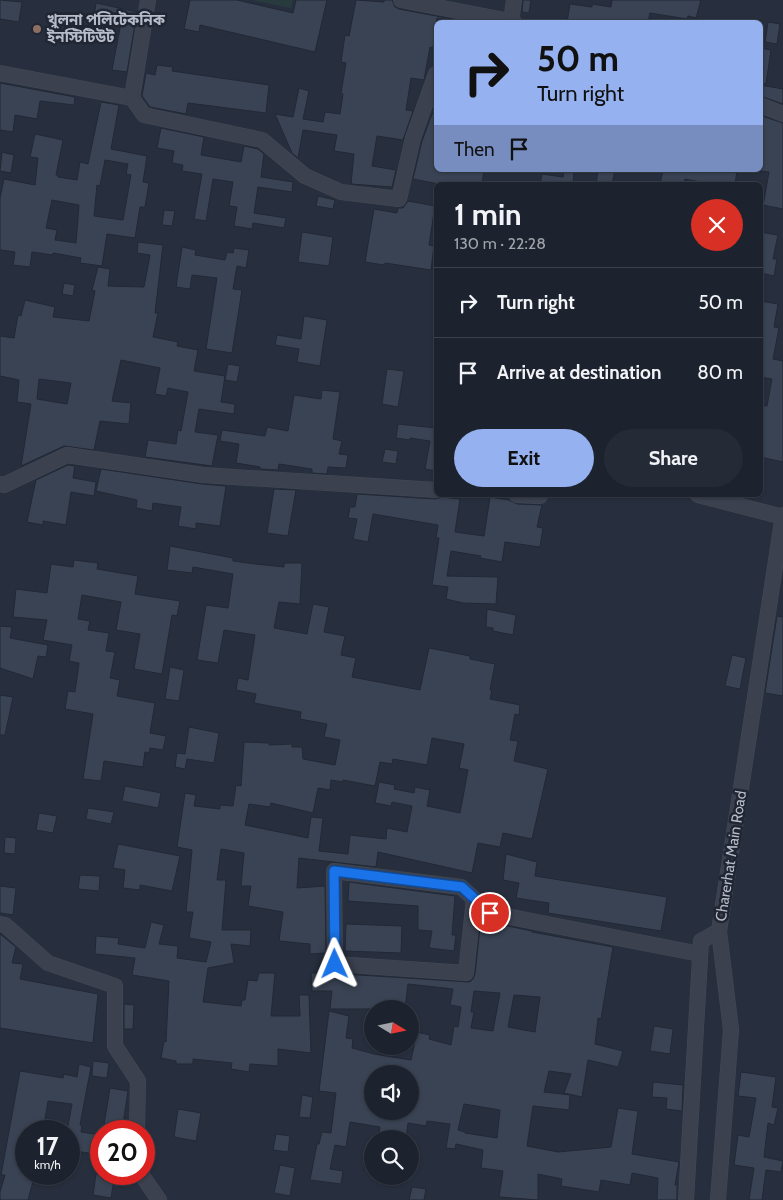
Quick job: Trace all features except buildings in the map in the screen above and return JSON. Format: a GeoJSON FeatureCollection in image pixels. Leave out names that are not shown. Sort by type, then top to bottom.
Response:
{"type":"FeatureCollection","features":[{"type":"Feature","properties":{"kind":"street"},"geometry":{"type":"LineString","coordinates":[[132,98],[148,0]]}},
{"type":"Feature","properties":{"kind":"street"},"geometry":{"type":"LineString","coordinates":[[401,0],[450,16],[491,20]]}},
{"type":"Feature","properties":{"kind":"street"},"geometry":{"type":"LineString","coordinates":[[512,20],[514,0]]}},
{"type":"Feature","properties":{"kind":"street"},"geometry":{"type":"LineString","coordinates":[[0,72],[132,98],[144,115],[262,140],[305,176],[341,192],[399,199],[413,138],[434,80]]}},
{"type":"Feature","properties":{"kind":"street"},"geometry":{"type":"LineString","coordinates":[[763,106],[783,114]]}},
{"type":"Feature","properties":{"kind":"street"},"geometry":{"type":"LineString","coordinates":[[0,484],[4,485],[67,455],[203,475],[434,490]]}},
{"type":"Feature","properties":{"kind":"street"},"geometry":{"type":"LineString","coordinates":[[706,497],[783,516]]}},
{"type":"Feature","properties":{"kind":"street","name":"Charerhat Main Road"},"geometry":{"type":"LineString","coordinates":[[718,1200],[730,1030],[719,931],[783,516]]}},
{"type":"Feature","properties":{"kind":"street"},"geometry":{"type":"LineString","coordinates":[[474,899],[466,974],[335,964],[334,871],[462,887],[490,913],[700,954]]}},
{"type":"Feature","properties":{"kind":"street"},"geometry":{"type":"LineString","coordinates":[[0,924],[5,925],[48,963],[115,986],[115,1046],[138,1081],[137,1120]]}},
{"type":"Feature","properties":{"kind":"street"},"geometry":{"type":"LineString","coordinates":[[686,1200],[701,941],[719,931]]}},
{"type":"Feature","properties":{"kind":"street"},"geometry":{"type":"LineString","coordinates":[[149,1185],[159,1200]]}},
{"type":"Feature","properties":{"kind":"shaded area"},"geometry":{"type":"Polygon","coordinates":[[[252,0],[293,0],[291,8],[252,0]]]}},
{"type":"Feature","properties":{"kind":"place","name":"খুলনা পলিটেকনিক ইনস্টিটিউট"},"geometry":{"type":"Point","coordinates":[37,29]}},
{"type":"Feature","properties":{"kind":"route"},"geometry":{"type":"LineString","coordinates":[[335,964],[334,871],[462,887],[490,913]]}}]}
